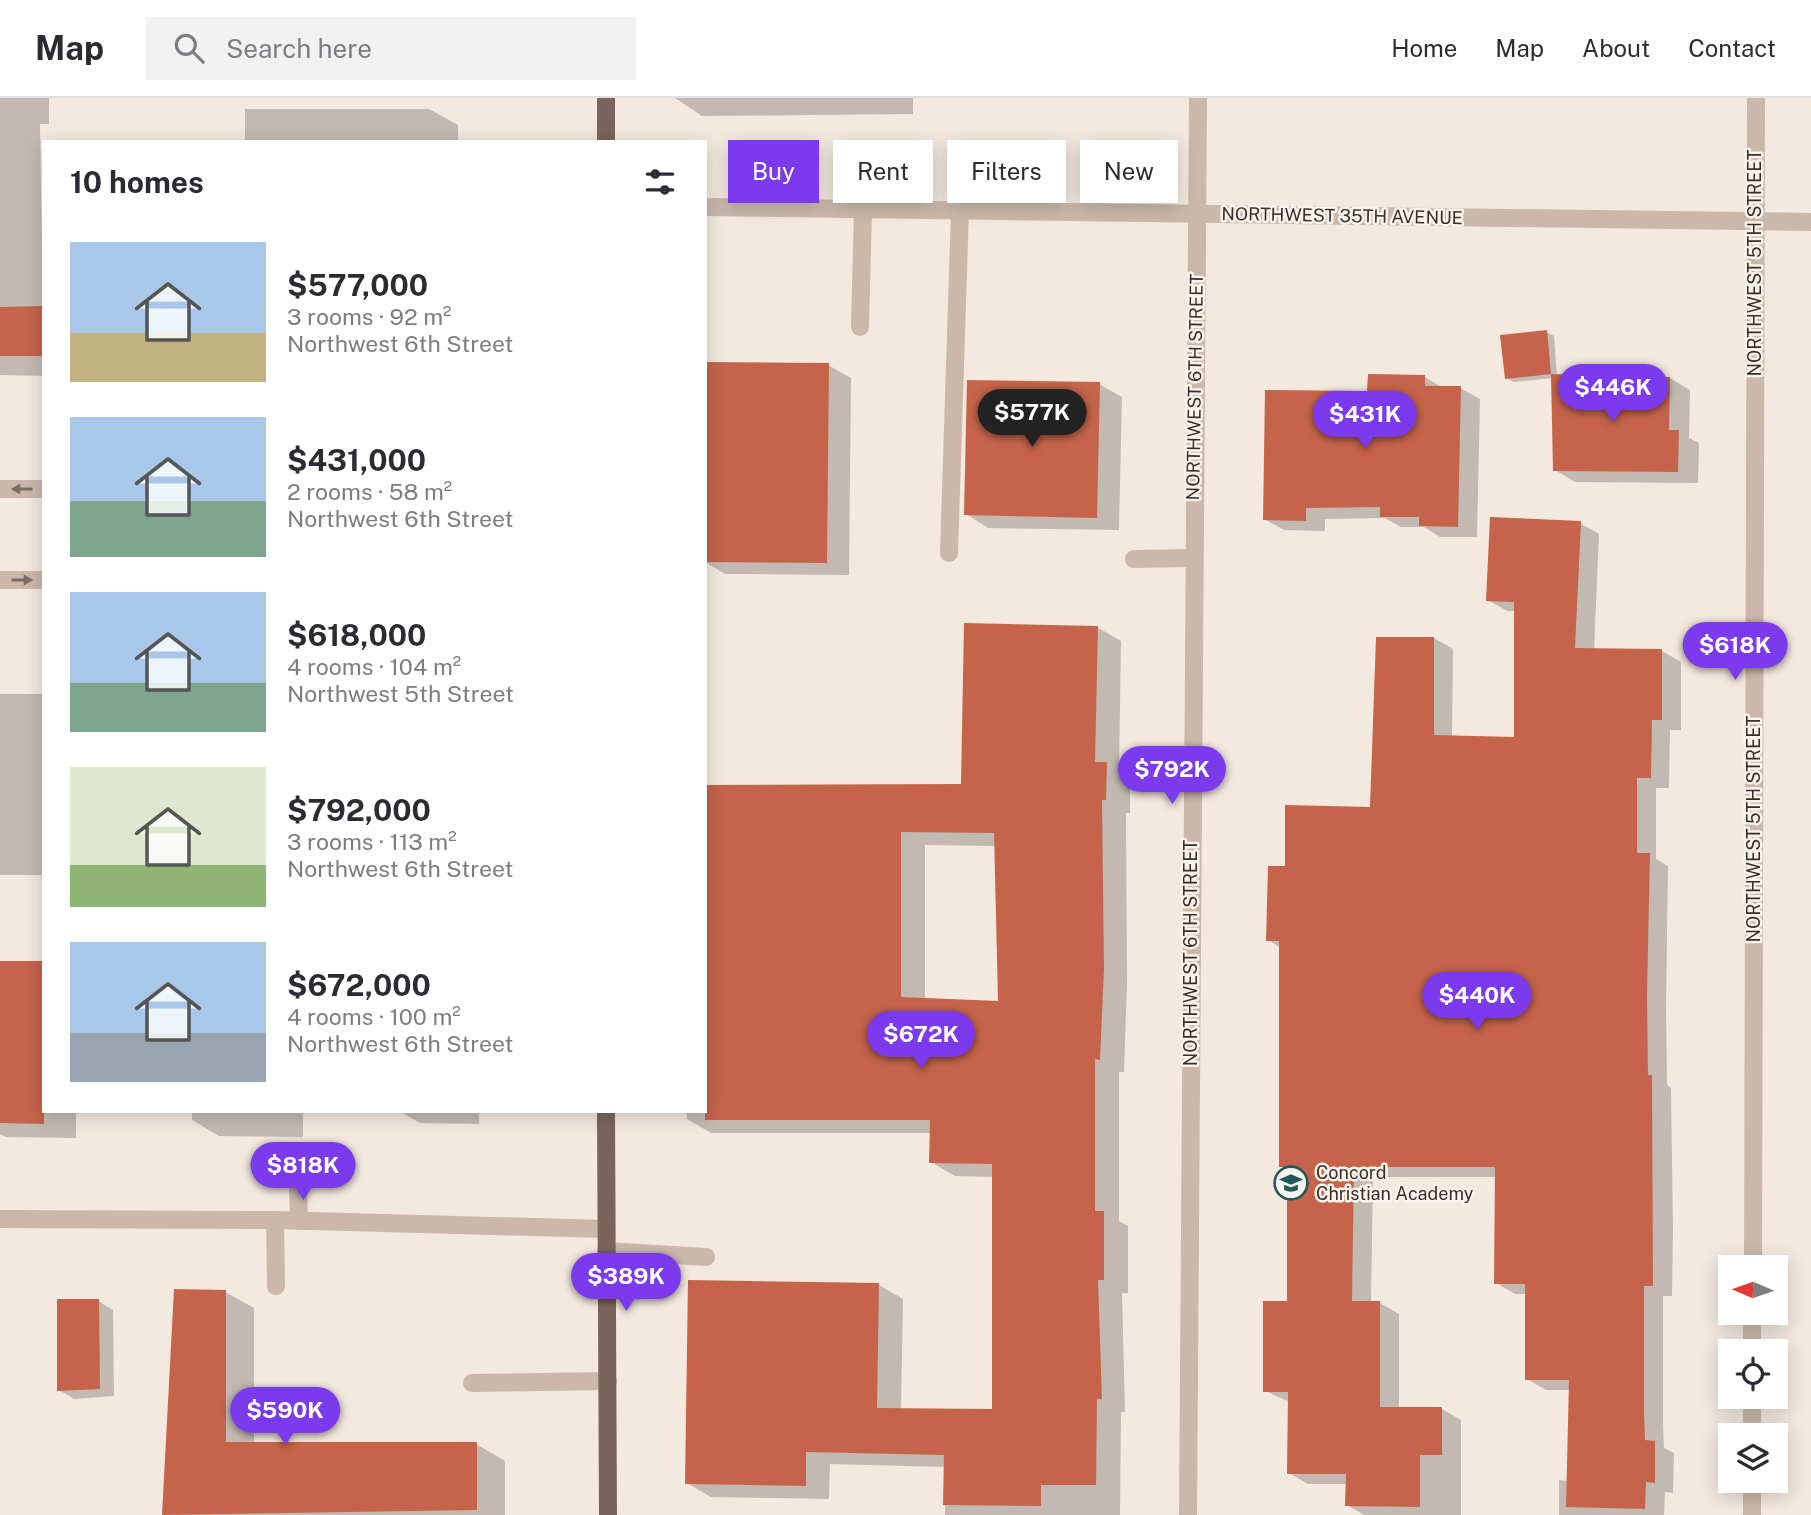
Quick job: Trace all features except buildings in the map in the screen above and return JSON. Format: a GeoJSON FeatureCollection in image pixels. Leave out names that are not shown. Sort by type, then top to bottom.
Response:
{"type":"FeatureCollection","features":[{"type":"Feature","properties":{"kind":"main road"},"geometry":{"type":"LineString","coordinates":[[606,98],[606,140]]}},
{"type":"Feature","properties":{"kind":"main road"},"geometry":{"type":"LineString","coordinates":[[606,1113],[608,1515]]}},
{"type":"Feature","properties":{"kind":"street","name":"NORTHWEST 6TH STREET"},"geometry":{"type":"LineString","coordinates":[[1188,1515],[1198,98]]}},
{"type":"Feature","properties":{"kind":"street","name":"NORTHWEST 5TH STREET"},"geometry":{"type":"LineString","coordinates":[[1753,1255],[1756,98]]}},
{"type":"Feature","properties":{"kind":"street","name":"NORTHWEST 35TH AVENUE"},"geometry":{"type":"LineString","coordinates":[[707,206],[1811,222]]}},
{"type":"Feature","properties":{"kind":"street"},"geometry":{"type":"LineString","coordinates":[[860,327],[863,209]]}},
{"type":"Feature","properties":{"kind":"street"},"geometry":{"type":"LineString","coordinates":[[949,552],[960,210]]}},
{"type":"Feature","properties":{"kind":"street"},"geometry":{"type":"LineString","coordinates":[[0,489],[42,489]]}},
{"type":"Feature","properties":{"kind":"street"},"geometry":{"type":"LineString","coordinates":[[1134,559],[1193,558]]}},
{"type":"Feature","properties":{"kind":"street"},"geometry":{"type":"LineString","coordinates":[[0,580],[42,580]]}},
{"type":"Feature","properties":{"kind":"street"},"geometry":{"type":"LineString","coordinates":[[297,1157],[299,1221]]}},
{"type":"Feature","properties":{"kind":"street"},"geometry":{"type":"LineString","coordinates":[[0,1219],[275,1220],[606,1229]]}},
{"type":"Feature","properties":{"kind":"street"},"geometry":{"type":"LineString","coordinates":[[275,1220],[276,1286]]}},
{"type":"Feature","properties":{"kind":"street"},"geometry":{"type":"LineString","coordinates":[[606,1251],[706,1257]]}},
{"type":"Feature","properties":{"kind":"street"},"geometry":{"type":"LineString","coordinates":[[472,1383],[608,1381]]}},
{"type":"Feature","properties":{"kind":"street"},"geometry":{"type":"LineString","coordinates":[[1752,1493],[1752,1515]]}},
{"type":"Feature","properties":{"kind":"place","name":"Concord Christian Academy"},"geometry":{"type":"Point","coordinates":[1291,1183]}}]}
